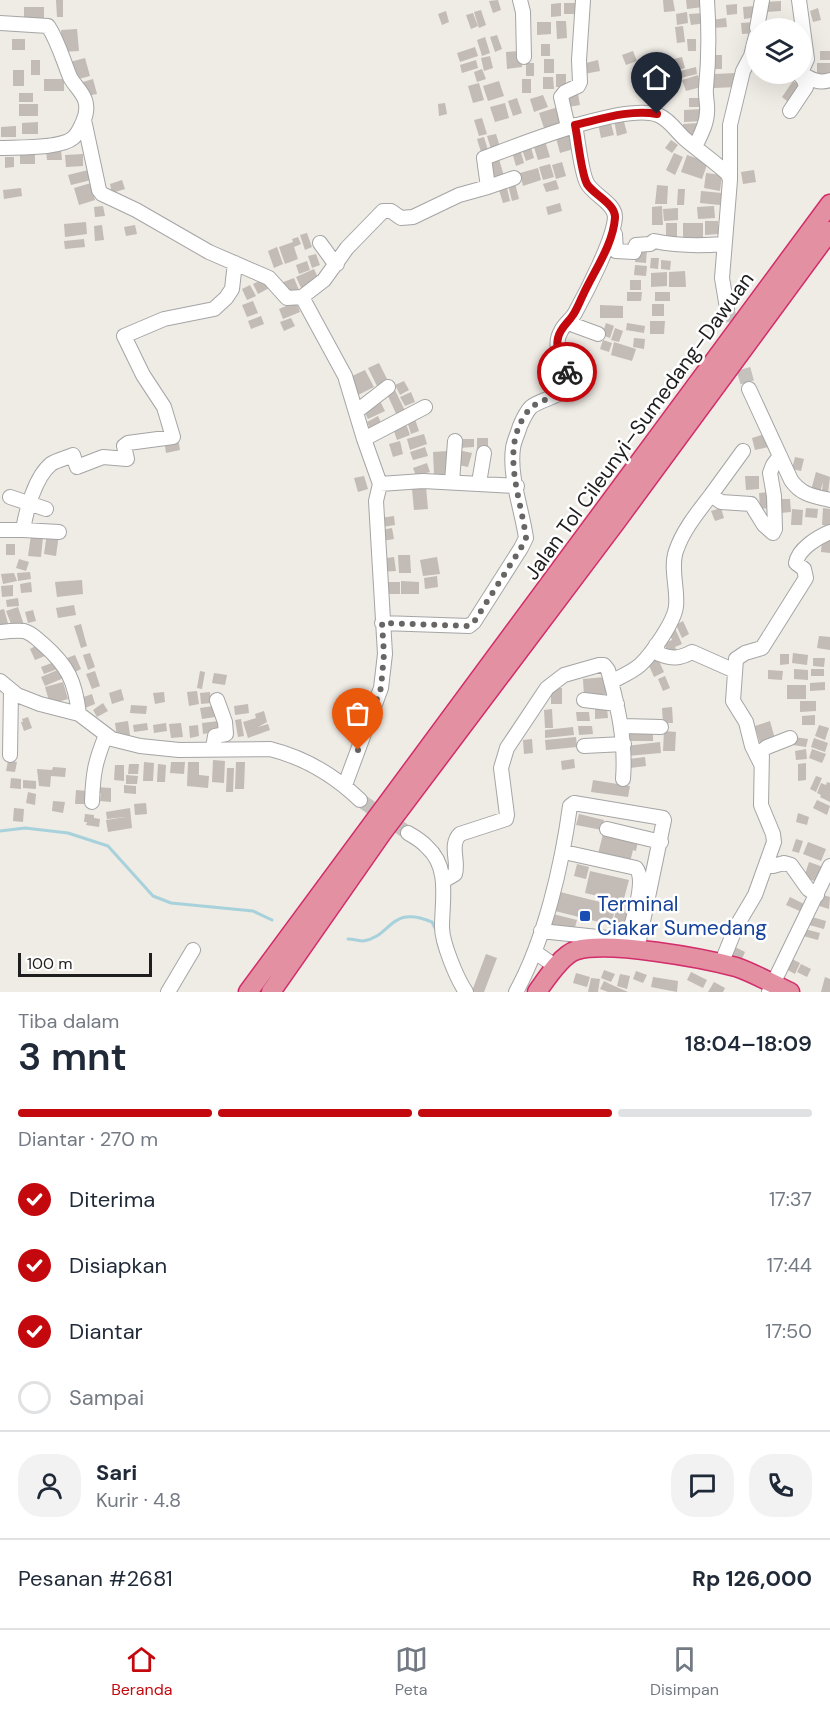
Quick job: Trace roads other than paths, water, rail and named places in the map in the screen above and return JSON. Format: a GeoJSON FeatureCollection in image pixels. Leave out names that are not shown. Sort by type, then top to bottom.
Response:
{"type":"FeatureCollection","features":[{"type":"Feature","properties":{"kind":"highway","name":"Jalan Tol Cileunyi–Sumedang–Dawuan"},"geometry":{"type":"LineString","coordinates":[[248,992],[830,204]]}},
{"type":"Feature","properties":{"kind":"highway","name":"Jalan Tol Cileunyi–Sumedang–Dawuan"},"geometry":{"type":"LineString","coordinates":[[271,992],[382,833],[616,522],[830,231]]}},
{"type":"Feature","properties":{"kind":"highway"},"geometry":{"type":"LineString","coordinates":[[537,992],[555,966],[575,950],[629,946],[738,968],[771,988],[790,992]]}},
{"type":"Feature","properties":{"kind":"street"},"geometry":{"type":"LineString","coordinates":[[520,0],[523,12],[524,57]]}},
{"type":"Feature","properties":{"kind":"street"},"geometry":{"type":"LineString","coordinates":[[382,623],[463,627],[474,622],[526,538],[512,465],[513,446],[523,419],[533,405],[562,393],[565,388],[567,372],[558,349],[557,338],[562,328],[568,323],[596,269],[612,228],[615,212],[587,185],[572,126],[561,97],[565,92],[578,86],[580,82],[579,60],[583,0]]}},
{"type":"Feature","properties":{"kind":"street"},"geometry":{"type":"LineString","coordinates":[[695,147],[705,127],[707,113],[706,90],[709,73],[707,0]]}},
{"type":"Feature","properties":{"kind":"street"},"geometry":{"type":"LineString","coordinates":[[759,18],[762,0]]}},
{"type":"Feature","properties":{"kind":"street"},"geometry":{"type":"LineString","coordinates":[[799,0],[801,18]]}},
{"type":"Feature","properties":{"kind":"street"},"geometry":{"type":"LineString","coordinates":[[0,23],[48,26],[56,38],[58,50],[73,83],[85,100],[87,110],[77,134],[71,140],[29,147],[0,148]]}},
{"type":"Feature","properties":{"kind":"street"},"geometry":{"type":"LineString","coordinates":[[727,308],[722,278],[730,180],[730,125],[746,80]]}},
{"type":"Feature","properties":{"kind":"street"},"geometry":{"type":"LineString","coordinates":[[812,80],[830,80]]}},
{"type":"Feature","properties":{"kind":"street"},"geometry":{"type":"LineString","coordinates":[[790,111],[806,87],[805,84]]}},
{"type":"Feature","properties":{"kind":"street"},"geometry":{"type":"LineString","coordinates":[[488,187],[484,158],[572,126],[608,117],[646,112],[657,114],[668,120],[695,147],[725,171],[730,180]]}},
{"type":"Feature","properties":{"kind":"street"},"geometry":{"type":"LineString","coordinates":[[84,120],[99,190],[102,194],[136,210],[209,252],[269,278],[287,298],[302,297],[324,280],[347,248],[383,211],[391,212],[401,218],[414,217],[459,195],[514,178]]}},
{"type":"Feature","properties":{"kind":"street"},"geometry":{"type":"LineString","coordinates":[[612,228],[615,232],[616,251],[634,252],[636,245],[650,244],[654,241],[671,245],[724,244]]}},
{"type":"Feature","properties":{"kind":"street"},"geometry":{"type":"LineString","coordinates":[[320,243],[337,264]]}},
{"type":"Feature","properties":{"kind":"street"},"geometry":{"type":"LineString","coordinates":[[23,530],[29,503],[37,484],[51,465],[73,455],[77,467],[103,457],[127,459],[124,446],[128,443],[173,437],[164,407],[142,375],[124,336],[164,319],[214,309],[232,289],[235,263]]}},
{"type":"Feature","properties":{"kind":"street"},"geometry":{"type":"LineString","coordinates":[[302,297],[345,376],[380,484],[376,501],[384,654],[381,688],[345,785]]}},
{"type":"Feature","properties":{"kind":"street"},"geometry":{"type":"LineString","coordinates":[[568,323],[598,334]]}},
{"type":"Feature","properties":{"kind":"street"},"geometry":{"type":"LineString","coordinates":[[357,411],[388,387]]}},
{"type":"Feature","properties":{"kind":"street"},"geometry":{"type":"LineString","coordinates":[[749,389],[798,490],[830,500]]}},
{"type":"Feature","properties":{"kind":"street"},"geometry":{"type":"LineString","coordinates":[[364,439],[425,408]]}},
{"type":"Feature","properties":{"kind":"street"},"geometry":{"type":"LineString","coordinates":[[452,482],[455,441]]}},
{"type":"Feature","properties":{"kind":"street"},"geometry":{"type":"LineString","coordinates":[[611,682],[639,666],[656,645],[670,622],[676,607],[675,552],[691,522],[743,451]]}},
{"type":"Feature","properties":{"kind":"street"},"geometry":{"type":"LineString","coordinates":[[479,483],[484,453]]}},
{"type":"Feature","properties":{"kind":"street"},"geometry":{"type":"LineString","coordinates":[[711,495],[721,502],[751,504],[764,525],[773,533],[775,529],[774,496],[770,473],[780,456]]}},
{"type":"Feature","properties":{"kind":"street"},"geometry":{"type":"LineString","coordinates":[[380,484],[423,481],[517,486]]}},
{"type":"Feature","properties":{"kind":"street"},"geometry":{"type":"LineString","coordinates":[[10,497],[46,509]]}},
{"type":"Feature","properties":{"kind":"street"},"geometry":{"type":"LineString","coordinates":[[0,530],[58,532]]}},
{"type":"Feature","properties":{"kind":"street"},"geometry":{"type":"LineString","coordinates":[[761,764],[752,746],[746,722],[733,701],[736,659],[745,653],[762,648],[806,579],[804,569],[796,563],[800,553],[830,532]]}},
{"type":"Feature","properties":{"kind":"street"},"geometry":{"type":"LineString","coordinates":[[0,632],[24,631],[31,634],[59,658],[65,665],[72,682],[79,714]]}},
{"type":"Feature","properties":{"kind":"street"},"geometry":{"type":"LineString","coordinates":[[656,645],[659,654],[669,658],[682,657],[692,652],[735,671]]}},
{"type":"Feature","properties":{"kind":"street"},"geometry":{"type":"LineString","coordinates":[[443,881],[456,874],[454,847],[460,834],[506,819],[501,768],[507,748],[548,688],[564,675],[599,665],[604,665],[608,670],[622,726],[623,779]]}},
{"type":"Feature","properties":{"kind":"street"},"geometry":{"type":"LineString","coordinates":[[0,681],[11,690],[40,705],[79,714],[112,739],[140,746],[178,750],[270,749],[280,752],[311,763],[345,785],[360,800]]}},
{"type":"Feature","properties":{"kind":"street"},"geometry":{"type":"LineString","coordinates":[[10,755],[11,690]]}},
{"type":"Feature","properties":{"kind":"street"},"geometry":{"type":"LineString","coordinates":[[213,748],[215,736],[226,734],[225,722],[217,700]]}},
{"type":"Feature","properties":{"kind":"street"},"geometry":{"type":"LineString","coordinates":[[584,700],[617,704]]}},
{"type":"Feature","properties":{"kind":"street"},"geometry":{"type":"LineString","coordinates":[[622,726],[661,727]]}},
{"type":"Feature","properties":{"kind":"street"},"geometry":{"type":"LineString","coordinates":[[92,802],[95,760],[106,735]]}},
{"type":"Feature","properties":{"kind":"street"},"geometry":{"type":"LineString","coordinates":[[721,964],[736,927],[755,895],[774,842],[760,805],[762,751],[790,738]]}},
{"type":"Feature","properties":{"kind":"street"},"geometry":{"type":"LineString","coordinates":[[584,746],[624,744]]}},
{"type":"Feature","properties":{"kind":"street"},"geometry":{"type":"LineString","coordinates":[[516,992],[535,952],[564,852],[570,806],[577,802],[663,818],[665,823],[629,946]]}},
{"type":"Feature","properties":{"kind":"street"},"geometry":{"type":"LineString","coordinates":[[607,829],[661,842]]}},
{"type":"Feature","properties":{"kind":"street"},"geometry":{"type":"LineString","coordinates":[[408,833],[428,847],[434,855],[443,881],[444,941],[466,992]]}},
{"type":"Feature","properties":{"kind":"street"},"geometry":{"type":"LineString","coordinates":[[564,852],[636,868],[640,873],[641,886],[629,946]]}},
{"type":"Feature","properties":{"kind":"street"},"geometry":{"type":"LineString","coordinates":[[766,866],[784,863],[791,865],[808,889],[817,895]]}},
{"type":"Feature","properties":{"kind":"street"},"geometry":{"type":"LineString","coordinates":[[771,988],[830,866]]}},
{"type":"Feature","properties":{"kind":"street"},"geometry":{"type":"LineString","coordinates":[[541,931],[629,946]]}},
{"type":"Feature","properties":{"kind":"street"},"geometry":{"type":"LineString","coordinates":[[168,992],[193,950]]}},
{"type":"Feature","properties":{"kind":"street"},"geometry":{"type":"LineString","coordinates":[[535,952],[555,966]]}},
{"type":"Feature","properties":{"kind":"waterway"},"geometry":{"type":"LineString","coordinates":[[0,831],[25,828],[68,833],[108,846],[153,896],[171,903],[253,911],[272,920]]}},
{"type":"Feature","properties":{"kind":"waterway"},"geometry":{"type":"LineString","coordinates":[[348,939],[363,941],[373,938],[392,923],[407,917],[418,917],[432,922],[437,932]]}},
{"type":"Feature","properties":{"kind":"tunnel"},"geometry":{"type":"LineString","coordinates":[[727,308],[749,389]]}},
{"type":"Feature","properties":{"kind":"tunnel"},"geometry":{"type":"LineString","coordinates":[[360,800],[408,833]]}},
{"type":"Feature","properties":{"kind":"place","name":"Terminal Ciakar Sumedang"},"geometry":{"type":"Point","coordinates":[585,916]}}]}
